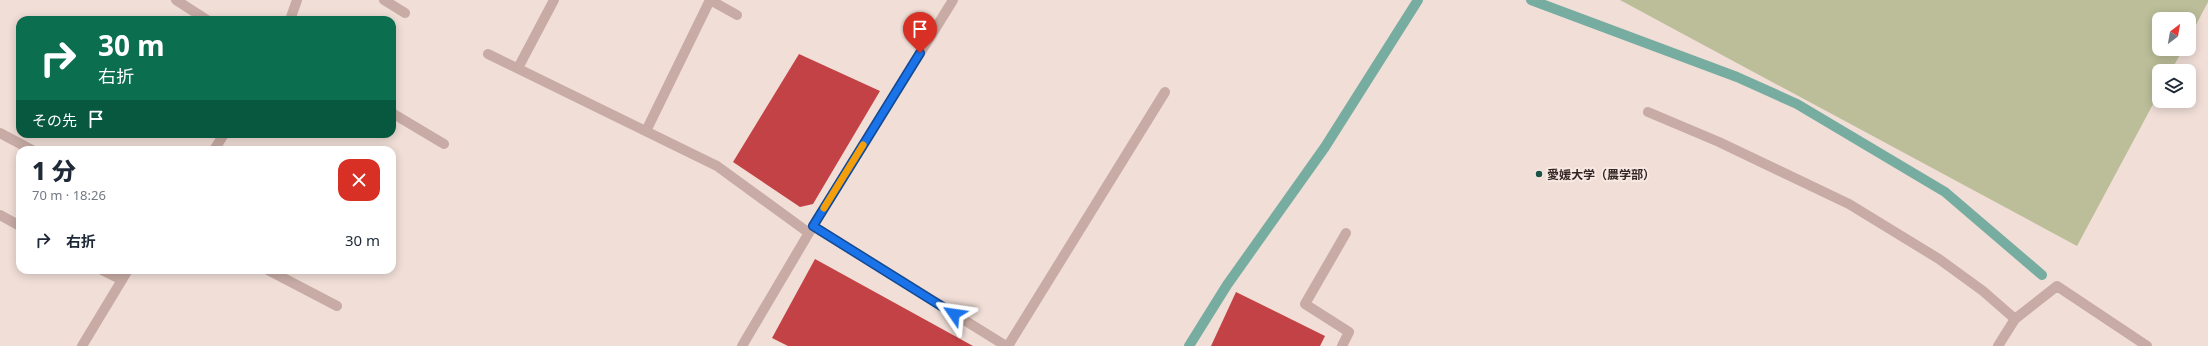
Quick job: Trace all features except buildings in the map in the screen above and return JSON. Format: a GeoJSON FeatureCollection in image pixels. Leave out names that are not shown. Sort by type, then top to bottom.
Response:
{"type":"FeatureCollection","features":[{"type":"Feature","properties":{"kind":"street"},"geometry":{"type":"LineString","coordinates":[[176,0],[201,16]]}},
{"type":"Feature","properties":{"kind":"street"},"geometry":{"type":"LineString","coordinates":[[291,16],[296,0]]}},
{"type":"Feature","properties":{"kind":"street"},"geometry":{"type":"LineString","coordinates":[[384,0],[405,13]]}},
{"type":"Feature","properties":{"kind":"street"},"geometry":{"type":"LineString","coordinates":[[518,68],[554,0]]}},
{"type":"Feature","properties":{"kind":"street"},"geometry":{"type":"LineString","coordinates":[[646,131],[710,0],[737,15]]}},
{"type":"Feature","properties":{"kind":"street"},"geometry":{"type":"LineString","coordinates":[[742,346],[811,230],[953,0]]}},
{"type":"Feature","properties":{"kind":"street"},"geometry":{"type":"LineString","coordinates":[[488,54],[717,166],[811,230],[1007,346],[1165,92]]}},
{"type":"Feature","properties":{"kind":"street"},"geometry":{"type":"LineString","coordinates":[[1648,112],[1719,142],[1849,204],[1939,259],[1983,291],[2015,319]]}},
{"type":"Feature","properties":{"kind":"street"},"geometry":{"type":"LineString","coordinates":[[396,115],[444,144]]}},
{"type":"Feature","properties":{"kind":"street"},"geometry":{"type":"LineString","coordinates":[[0,133],[24,146]]}},
{"type":"Feature","properties":{"kind":"street"},"geometry":{"type":"LineString","coordinates":[[0,215],[16,224]]}},
{"type":"Feature","properties":{"kind":"street"},"geometry":{"type":"LineString","coordinates":[[1342,346],[1349,332],[1305,304],[1346,233]]}},
{"type":"Feature","properties":{"kind":"street"},"geometry":{"type":"LineString","coordinates":[[110,274],[122,280]]}},
{"type":"Feature","properties":{"kind":"street"},"geometry":{"type":"LineString","coordinates":[[82,346],[126,274]]}},
{"type":"Feature","properties":{"kind":"street"},"geometry":{"type":"LineString","coordinates":[[276,274],[337,306]]}},
{"type":"Feature","properties":{"kind":"street"},"geometry":{"type":"LineString","coordinates":[[1998,346],[2015,319],[2057,286],[2148,346]]}},
{"type":"Feature","properties":{"kind":"green space"},"geometry":{"type":"Polygon","coordinates":[[[1620,0],[2208,0],[2196,25],[2196,12],[2152,12],[2152,56],[2179,56],[2175,64],[2152,64],[2152,106],[2077,246],[1620,0]]]}},
{"type":"Feature","properties":{"kind":"waterway"},"geometry":{"type":"LineString","coordinates":[[1189,346],[1227,285],[1325,147],[1418,0]]}},
{"type":"Feature","properties":{"kind":"waterway"},"geometry":{"type":"LineString","coordinates":[[1531,0],[1737,77],[1797,104],[1945,192],[2042,275]]}},
{"type":"Feature","properties":{"kind":"slow traffic"},"geometry":{"type":"LineString","coordinates":[[824,208],[863,145]]}},
{"type":"Feature","properties":{"kind":"place","name":"愛媛大学（農学部）"},"geometry":{"type":"Point","coordinates":[1539,174]}},
{"type":"Feature","properties":{"kind":"route"},"geometry":{"type":"LineString","coordinates":[[920,53],[813,226],[954,314]]}}]}
